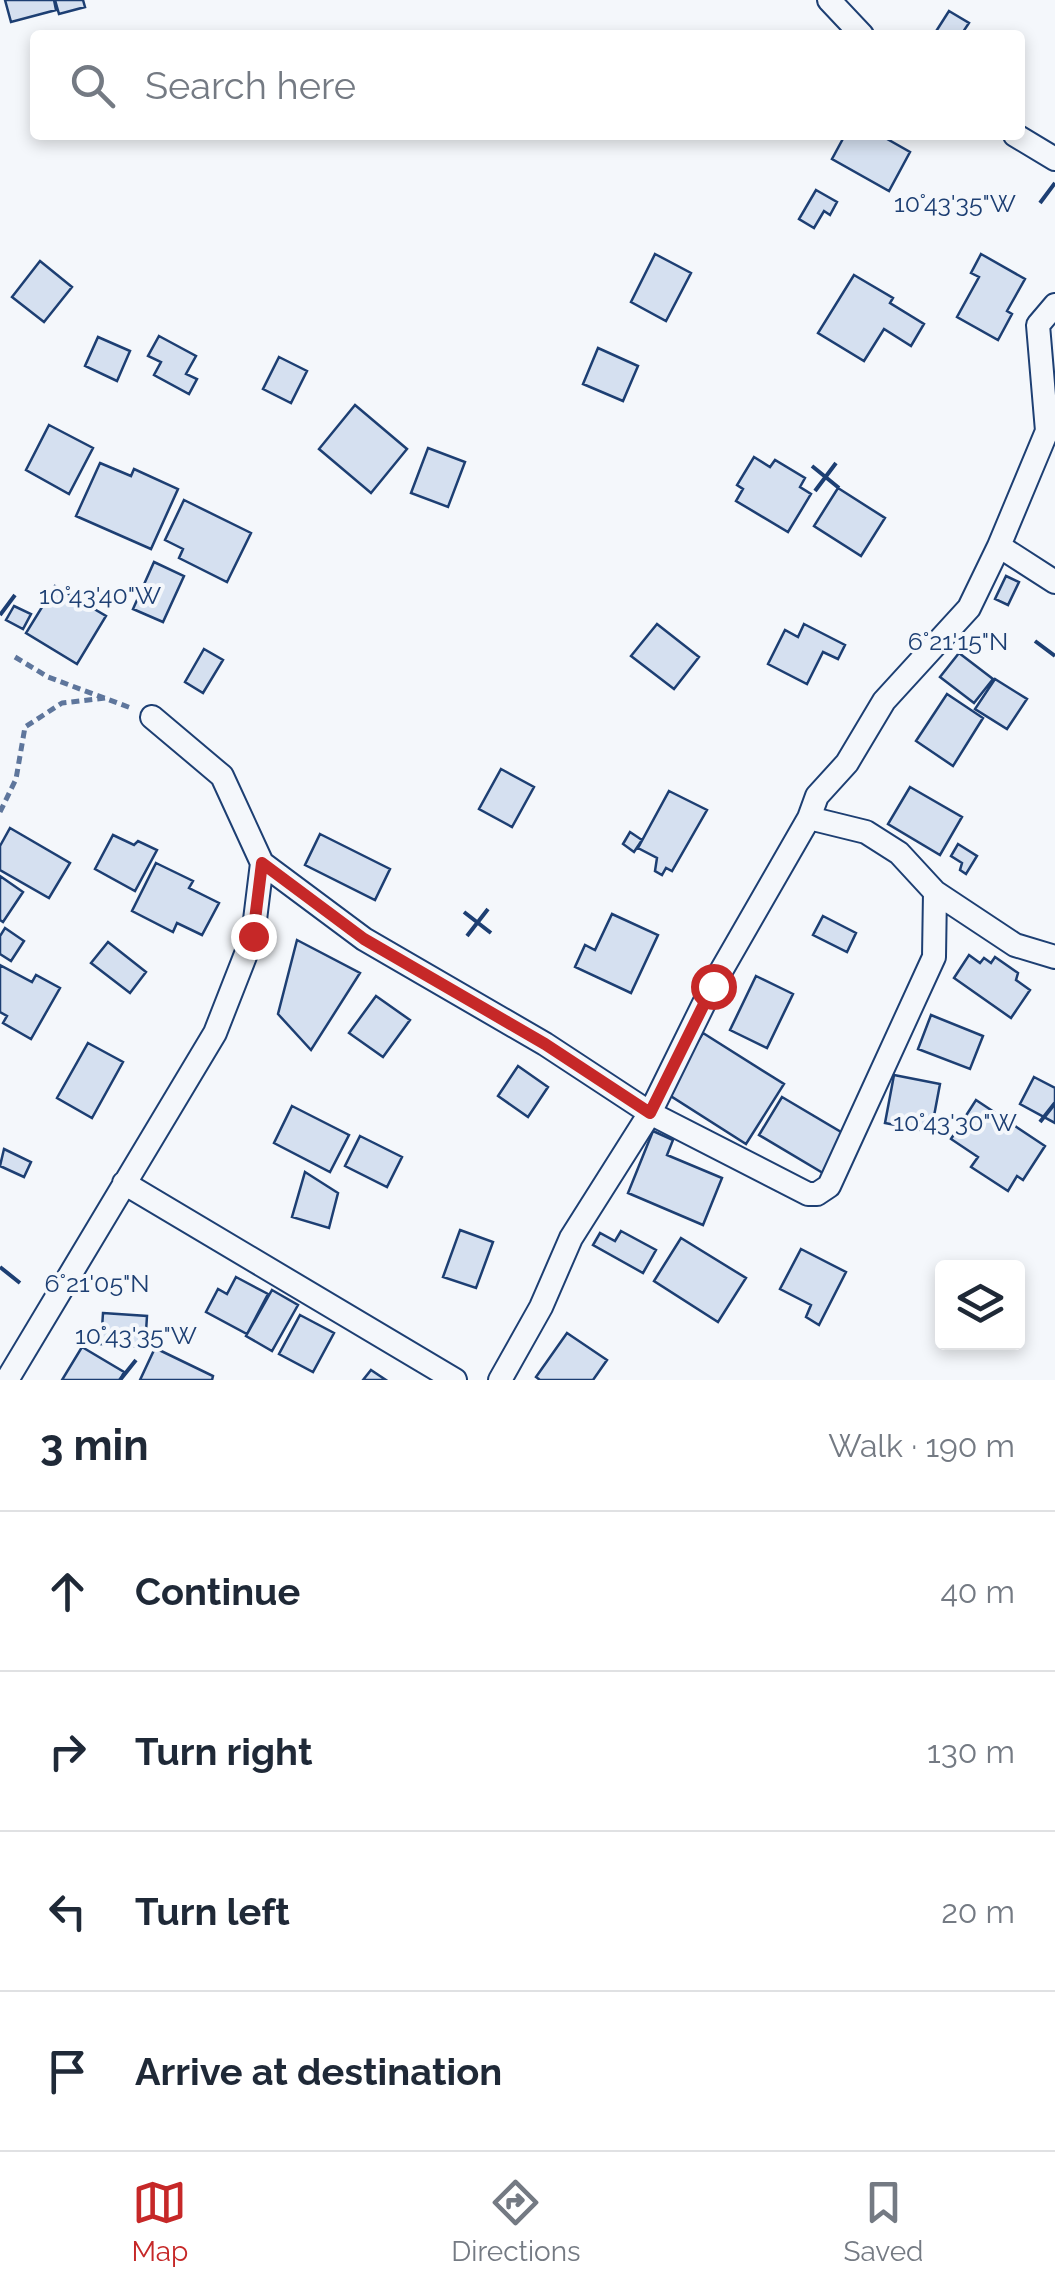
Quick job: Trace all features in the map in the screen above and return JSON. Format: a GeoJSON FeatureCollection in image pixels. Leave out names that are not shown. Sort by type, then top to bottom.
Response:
{"type":"FeatureCollection","features":[{"type":"Feature","properties":{"kind":"street"},"geometry":{"type":"LineString","coordinates":[[830,0],[857,30]]}},
{"type":"Feature","properties":{"kind":"street"},"geometry":{"type":"LineString","coordinates":[[1023,140],[1055,159]]}},
{"type":"Feature","properties":{"kind":"street"},"geometry":{"type":"LineString","coordinates":[[500,1380],[541,1307],[572,1238],[650,1113],[713,986],[809,818],[817,796],[847,763],[884,701],[969,608],[1047,432],[1038,325],[1055,305]]}},
{"type":"Feature","properties":{"kind":"street"},"geometry":{"type":"LineString","coordinates":[[999,546],[1055,582]]}},
{"type":"Feature","properties":{"kind":"street"},"geometry":{"type":"LineString","coordinates":[[152,717],[222,776],[262,863],[364,939],[545,1044],[650,1113],[808,1194],[817,1194],[828,1186],[934,957],[936,892]]}},
{"type":"Feature","properties":{"kind":"street"},"geometry":{"type":"LineString","coordinates":[[809,818],[866,832],[899,853],[936,892],[1014,945],[1055,957]]}},
{"type":"Feature","properties":{"kind":"street"},"geometry":{"type":"LineString","coordinates":[[8,1380],[215,1033],[253,936],[262,863]]}},
{"type":"Feature","properties":{"kind":"street"},"geometry":{"type":"LineString","coordinates":[[124,1183],[455,1380]]}},
{"type":"Feature","properties":{"kind":"path"},"geometry":{"type":"LineString","coordinates":[[15,658],[48,676],[152,717]]}},
{"type":"Feature","properties":{"kind":"path"},"geometry":{"type":"LineString","coordinates":[[0,812],[16,779],[25,727],[62,702],[105,698]]}},
{"type":"Feature","properties":{"kind":"building"},"geometry":{"type":"Polygon","coordinates":[[[5,0],[54,0],[56,10],[11,22],[5,0]]]}},
{"type":"Feature","properties":{"kind":"building"},"geometry":{"type":"Polygon","coordinates":[[[55,0],[83,0],[85,7],[59,14],[55,0]]]}},
{"type":"Feature","properties":{"kind":"building"},"geometry":{"type":"Polygon","coordinates":[[[949,11],[969,23],[964,30],[937,30],[949,11]]]}},
{"type":"Feature","properties":{"kind":"building"},"geometry":{"type":"Polygon","coordinates":[[[842,140],[889,140],[910,152],[889,191],[832,159],[842,140]]]}},
{"type":"Feature","properties":{"kind":"building"},"geometry":{"type":"Polygon","coordinates":[[[816,190],[837,202],[830,215],[824,211],[814,228],[799,219],[816,190]]]}},
{"type":"Feature","properties":{"kind":"building"},"geometry":{"type":"Polygon","coordinates":[[[655,254],[691,273],[666,321],[631,302],[655,254]]]}},
{"type":"Feature","properties":{"kind":"building"},"geometry":{"type":"Polygon","coordinates":[[[981,254],[1025,279],[1007,311],[1012,314],[998,340],[957,317],[979,277],[971,273],[981,254]]]}},
{"type":"Feature","properties":{"kind":"building"},"geometry":{"type":"Polygon","coordinates":[[[40,261],[72,287],[44,322],[12,297],[40,261]]]}},
{"type":"Feature","properties":{"kind":"building"},"geometry":{"type":"Polygon","coordinates":[[[854,275],[893,298],[890,303],[924,324],[911,346],[884,329],[864,361],[818,333],[854,275]]]}},
{"type":"Feature","properties":{"kind":"building"},"geometry":{"type":"Polygon","coordinates":[[[159,336],[196,356],[186,374],[197,379],[189,394],[154,375],[161,362],[148,356],[159,336]]]}},
{"type":"Feature","properties":{"kind":"building"},"geometry":{"type":"Polygon","coordinates":[[[98,337],[130,351],[117,381],[85,366],[98,337]]]}},
{"type":"Feature","properties":{"kind":"building"},"geometry":{"type":"Polygon","coordinates":[[[598,348],[638,366],[623,401],[583,384],[598,348]]]}},
{"type":"Feature","properties":{"kind":"building"},"geometry":{"type":"Polygon","coordinates":[[[279,357],[307,371],[291,403],[263,389],[279,357]]]}},
{"type":"Feature","properties":{"kind":"building"},"geometry":{"type":"Polygon","coordinates":[[[355,405],[407,449],[371,493],[319,449],[355,405]]]}},
{"type":"Feature","properties":{"kind":"building"},"geometry":{"type":"Polygon","coordinates":[[[49,425],[93,448],[69,494],[26,470],[49,425]]]}},
{"type":"Feature","properties":{"kind":"building"},"geometry":{"type":"Polygon","coordinates":[[[428,448],[465,462],[448,507],[411,493],[428,448]]]}},
{"type":"Feature","properties":{"kind":"building"},"geometry":{"type":"Polygon","coordinates":[[[754,457],[770,467],[775,460],[805,478],[800,487],[811,494],[788,532],[736,501],[743,489],[737,485],[754,457]]]}},
{"type":"Feature","properties":{"kind":"building"},"geometry":{"type":"Polygon","coordinates":[[[100,463],[131,476],[134,469],[178,489],[151,549],[76,516],[100,463]]]}},
{"type":"Feature","properties":{"kind":"building"},"geometry":{"type":"Polygon","coordinates":[[[838,488],[885,518],[861,556],[814,526],[838,488]]]}},
{"type":"Feature","properties":{"kind":"building"},"geometry":{"type":"Polygon","coordinates":[[[184,500],[251,533],[227,582],[179,558],[183,549],[165,540],[184,500]]]}},
{"type":"Feature","properties":{"kind":"building"},"geometry":{"type":"Polygon","coordinates":[[[154,562],[184,576],[163,622],[133,609],[154,562]]]}},
{"type":"Feature","properties":{"kind":"building"},"geometry":{"type":"Polygon","coordinates":[[[1006,576],[1019,582],[1008,605],[995,599],[1006,576]]]}},
{"type":"Feature","properties":{"kind":"building"},"geometry":{"type":"Polygon","coordinates":[[[55,586],[106,616],[77,664],[26,633],[55,586]]]}},
{"type":"Feature","properties":{"kind":"building"},"geometry":{"type":"Polygon","coordinates":[[[14,606],[31,614],[23,629],[6,620],[14,606]]]}},
{"type":"Feature","properties":{"kind":"building"},"geometry":{"type":"Polygon","coordinates":[[[657,624],[699,657],[674,689],[631,656],[657,624]]]}},
{"type":"Feature","properties":{"kind":"building"},"geometry":{"type":"Polygon","coordinates":[[[804,624],[845,645],[838,659],[823,652],[807,684],[768,664],[785,630],[798,637],[804,624]]]}},
{"type":"Feature","properties":{"kind":"building"},"geometry":{"type":"Polygon","coordinates":[[[204,649],[223,660],[203,693],[185,682],[204,649]]]}},
{"type":"Feature","properties":{"kind":"building"},"geometry":{"type":"Polygon","coordinates":[[[959,653],[993,679],[974,703],[940,677],[959,653]]]}},
{"type":"Feature","properties":{"kind":"building"},"geometry":{"type":"Polygon","coordinates":[[[995,679],[1027,699],[1007,729],[975,709],[995,679]]]}},
{"type":"Feature","properties":{"kind":"building"},"geometry":{"type":"Polygon","coordinates":[[[947,694],[983,718],[953,766],[916,741],[947,694]]]}},
{"type":"Feature","properties":{"kind":"building"},"geometry":{"type":"Polygon","coordinates":[[[501,769],[534,787],[512,827],[479,809],[501,769]]]}},
{"type":"Feature","properties":{"kind":"building"},"geometry":{"type":"Polygon","coordinates":[[[910,787],[962,817],[940,855],[888,824],[910,787]]]}},
{"type":"Feature","properties":{"kind":"building"},"geometry":{"type":"Polygon","coordinates":[[[669,791],[707,810],[672,871],[666,868],[662,875],[655,871],[657,858],[638,848],[669,791]]]}},
{"type":"Feature","properties":{"kind":"building"},"geometry":{"type":"Polygon","coordinates":[[[10,828],[70,863],[49,898],[0,870],[0,846],[10,828]]]}},
{"type":"Feature","properties":{"kind":"building"},"geometry":{"type":"Polygon","coordinates":[[[630,832],[642,840],[634,852],[623,844],[630,832]]]}},
{"type":"Feature","properties":{"kind":"building"},"geometry":{"type":"Polygon","coordinates":[[[320,834],[390,869],[375,900],[305,865],[320,834]]]}},
{"type":"Feature","properties":{"kind":"building"},"geometry":{"type":"Polygon","coordinates":[[[113,835],[157,850],[135,891],[95,869],[113,835]]]}},
{"type":"Feature","properties":{"kind":"building"},"geometry":{"type":"Polygon","coordinates":[[[958,844],[977,856],[966,874],[960,870],[962,863],[951,856],[958,844]]]}},
{"type":"Feature","properties":{"kind":"building"},"geometry":{"type":"Polygon","coordinates":[[[156,863],[193,881],[189,888],[219,903],[202,935],[177,923],[173,932],[132,911],[156,863]]]}},
{"type":"Feature","properties":{"kind":"building"},"geometry":{"type":"Polygon","coordinates":[[[0,876],[23,892],[3,922],[0,920],[0,876]]]}},
{"type":"Feature","properties":{"kind":"building"},"geometry":{"type":"Polygon","coordinates":[[[612,914],[658,935],[631,993],[575,967],[585,945],[595,950],[612,914]]]}},
{"type":"Feature","properties":{"kind":"building"},"geometry":{"type":"Polygon","coordinates":[[[823,916],[856,933],[847,952],[813,935],[823,916]]]}},
{"type":"Feature","properties":{"kind":"building"},"geometry":{"type":"Polygon","coordinates":[[[5,928],[24,941],[11,961],[0,954],[0,936],[5,928]]]}},
{"type":"Feature","properties":{"kind":"building"},"geometry":{"type":"Polygon","coordinates":[[[297,940],[360,973],[311,1050],[278,1014],[297,940]]]}},
{"type":"Feature","properties":{"kind":"building"},"geometry":{"type":"Polygon","coordinates":[[[108,942],[146,972],[130,993],[91,963],[108,942]]]}},
{"type":"Feature","properties":{"kind":"building"},"geometry":{"type":"Polygon","coordinates":[[[969,955],[980,963],[984,958],[991,963],[995,957],[1018,973],[1016,980],[1030,990],[1011,1018],[954,978],[969,955]]]}},
{"type":"Feature","properties":{"kind":"building"},"geometry":{"type":"Polygon","coordinates":[[[0,965],[32,982],[36,975],[60,988],[31,1039],[3,1023],[7,1016],[0,1012],[0,965]]]}},
{"type":"Feature","properties":{"kind":"building"},"geometry":{"type":"Polygon","coordinates":[[[756,976],[793,994],[767,1048],[730,1030],[756,976]]]}},
{"type":"Feature","properties":{"kind":"building"},"geometry":{"type":"Polygon","coordinates":[[[376,996],[410,1020],[383,1057],[349,1033],[376,996]]]}},
{"type":"Feature","properties":{"kind":"building"},"geometry":{"type":"Polygon","coordinates":[[[931,1015],[983,1036],[970,1069],[918,1049],[931,1015]]]}},
{"type":"Feature","properties":{"kind":"building"},"geometry":{"type":"Polygon","coordinates":[[[703,1033],[784,1084],[746,1144],[666,1093],[703,1033]]]}},
{"type":"Feature","properties":{"kind":"building"},"geometry":{"type":"Polygon","coordinates":[[[88,1043],[123,1062],[92,1118],[57,1098],[88,1043]]]}},
{"type":"Feature","properties":{"kind":"building"},"geometry":{"type":"Polygon","coordinates":[[[518,1066],[548,1087],[528,1117],[498,1096],[518,1066]]]}},
{"type":"Feature","properties":{"kind":"building"},"geometry":{"type":"Polygon","coordinates":[[[894,1075],[940,1084],[931,1132],[885,1123],[894,1075]]]}},
{"type":"Feature","properties":{"kind":"building"},"geometry":{"type":"Polygon","coordinates":[[[1034,1077],[1055,1088],[1055,1123],[1020,1104],[1034,1077]]]}},
{"type":"Feature","properties":{"kind":"building"},"geometry":{"type":"Polygon","coordinates":[[[782,1097],[846,1135],[823,1173],[759,1135],[782,1097]]]}},
{"type":"Feature","properties":{"kind":"building"},"geometry":{"type":"Polygon","coordinates":[[[976,1100],[1045,1146],[1023,1180],[1017,1176],[1008,1191],[971,1167],[978,1157],[951,1139],[976,1100]]]}},
{"type":"Feature","properties":{"kind":"building"},"geometry":{"type":"Polygon","coordinates":[[[292,1106],[349,1135],[330,1172],[274,1143],[292,1106]]]}},
{"type":"Feature","properties":{"kind":"building"},"geometry":{"type":"Polygon","coordinates":[[[653,1131],[673,1140],[667,1155],[722,1178],[703,1225],[628,1193],[653,1131]]]}},
{"type":"Feature","properties":{"kind":"building"},"geometry":{"type":"Polygon","coordinates":[[[360,1136],[402,1157],[387,1187],[345,1166],[360,1136]]]}},
{"type":"Feature","properties":{"kind":"building"},"geometry":{"type":"Polygon","coordinates":[[[4,1149],[31,1162],[24,1177],[0,1166],[4,1149]]]}},
{"type":"Feature","properties":{"kind":"building"},"geometry":{"type":"Polygon","coordinates":[[[305,1172],[338,1193],[329,1228],[292,1217],[305,1172]]]}},
{"type":"Feature","properties":{"kind":"building"},"geometry":{"type":"Polygon","coordinates":[[[460,1230],[493,1242],[476,1288],[443,1277],[460,1230]]]}},
{"type":"Feature","properties":{"kind":"building"},"geometry":{"type":"Polygon","coordinates":[[[621,1231],[656,1250],[643,1273],[593,1245],[600,1233],[615,1241],[621,1231]]]}},
{"type":"Feature","properties":{"kind":"building"},"geometry":{"type":"Polygon","coordinates":[[[681,1238],[746,1278],[718,1322],[654,1281],[681,1238]]]}},
{"type":"Feature","properties":{"kind":"building"},"geometry":{"type":"Polygon","coordinates":[[[801,1249],[846,1272],[819,1325],[806,1317],[811,1305],[780,1289],[801,1249]]]}},
{"type":"Feature","properties":{"kind":"building"},"geometry":{"type":"Polygon","coordinates":[[[236,1277],[268,1294],[247,1334],[206,1312],[218,1289],[227,1294],[236,1277]]]}},
{"type":"Feature","properties":{"kind":"building"},"geometry":{"type":"Polygon","coordinates":[[[272,1290],[298,1305],[272,1351],[246,1336],[272,1290]]]}},
{"type":"Feature","properties":{"kind":"building"},"geometry":{"type":"Polygon","coordinates":[[[103,1313],[147,1316],[145,1347],[101,1344],[103,1313]]]}},
{"type":"Feature","properties":{"kind":"building"},"geometry":{"type":"Polygon","coordinates":[[[300,1315],[334,1333],[313,1372],[279,1354],[300,1315]]]}},
{"type":"Feature","properties":{"kind":"building"},"geometry":{"type":"Polygon","coordinates":[[[567,1333],[607,1360],[593,1380],[540,1380],[536,1377],[567,1333]]]}},
{"type":"Feature","properties":{"kind":"building"},"geometry":{"type":"Polygon","coordinates":[[[82,1347],[124,1372],[120,1380],[62,1380],[82,1347]]]}},
{"type":"Feature","properties":{"kind":"building"},"geometry":{"type":"Polygon","coordinates":[[[155,1348],[213,1376],[212,1380],[140,1380],[155,1348]]]}},
{"type":"Feature","properties":{"kind":"building"},"geometry":{"type":"Polygon","coordinates":[[[371,1370],[386,1380],[363,1380],[371,1370]]]}},
{"type":"Feature","properties":{"kind":"route"},"geometry":{"type":"LineString","coordinates":[[253,936],[262,863],[364,939],[545,1044],[650,1113],[713,986]]}}]}
